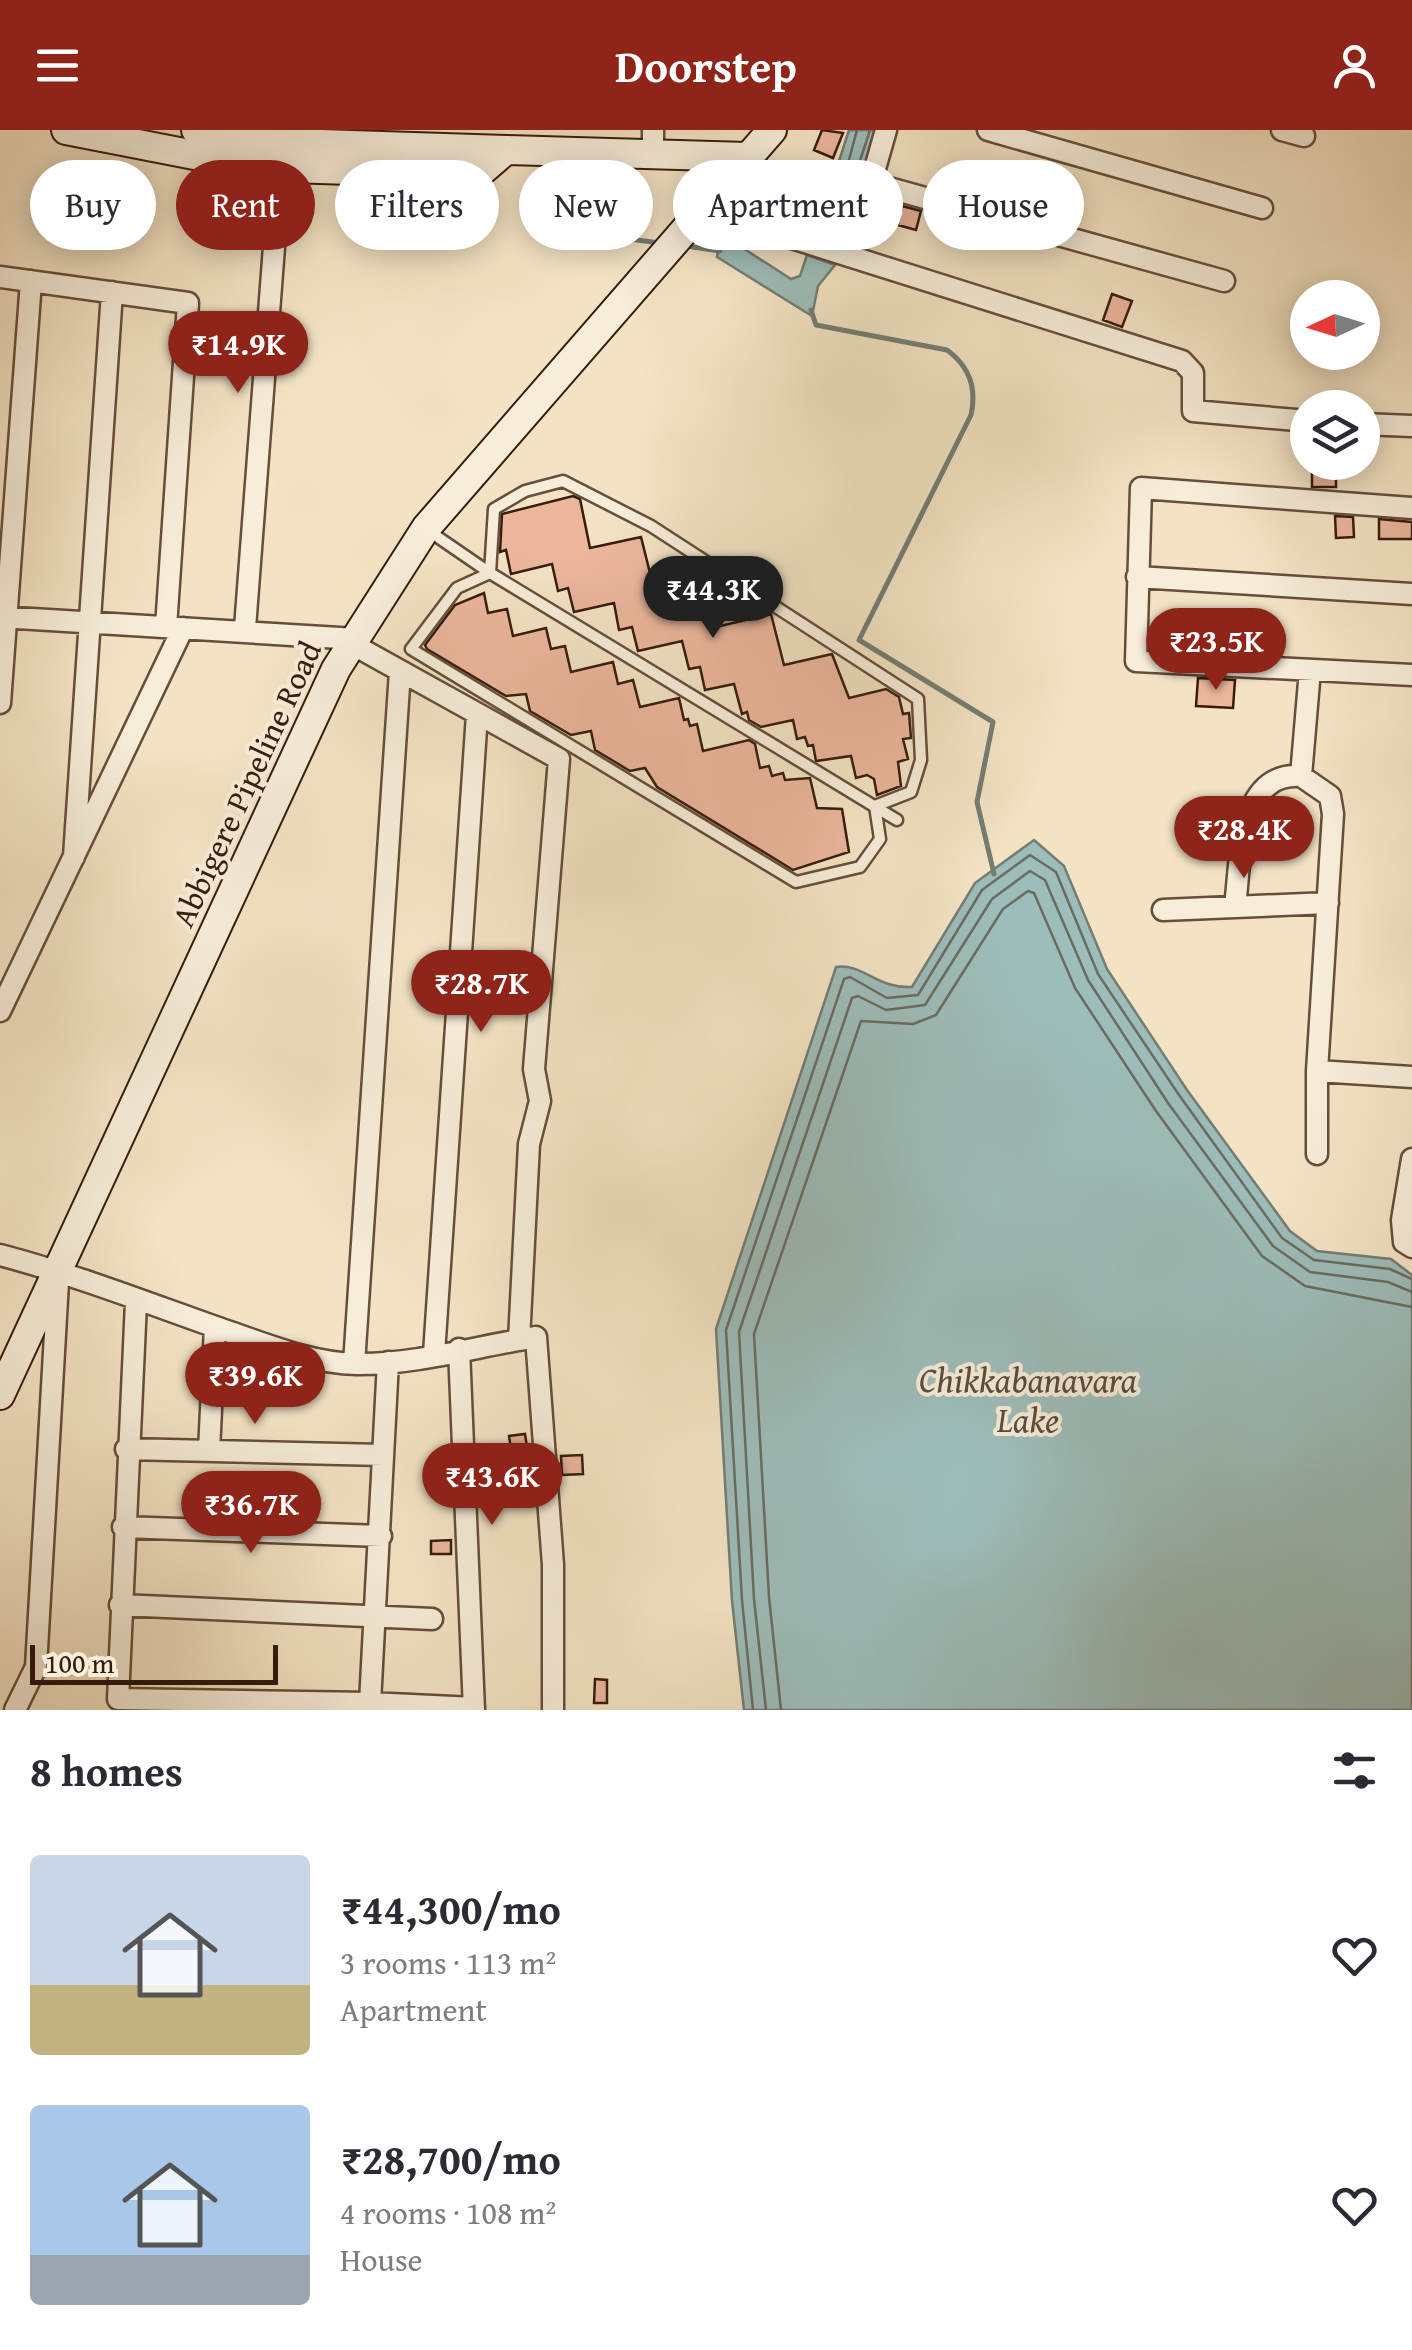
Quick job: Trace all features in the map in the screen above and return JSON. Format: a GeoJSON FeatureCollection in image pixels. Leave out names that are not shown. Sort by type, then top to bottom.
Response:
{"type":"FeatureCollection","features":[{"type":"Feature","properties":{"kind":"main road"},"geometry":{"type":"LineString","coordinates":[[66,130],[235,160]]}},
{"type":"Feature","properties":{"kind":"main road"},"geometry":{"type":"LineString","coordinates":[[196,130],[259,142],[488,158]]}},
{"type":"Feature","properties":{"kind":"main road","name":"Abbigere Pipeline Road"},"geometry":{"type":"LineString","coordinates":[[744,160],[772,130]]}},
{"type":"Feature","properties":{"kind":"main road"},"geometry":{"type":"LineString","coordinates":[[315,166],[488,158],[653,142],[747,156]]}},
{"type":"Feature","properties":{"kind":"main road","name":"Abbigere Pipeline Road"},"geometry":{"type":"LineString","coordinates":[[0,1395],[336,669],[426,528],[673,243]]}},
{"type":"Feature","properties":{"kind":"street"},"geometry":{"type":"LineString","coordinates":[[878,160],[886,130]]}},
{"type":"Feature","properties":{"kind":"street"},"geometry":{"type":"LineString","coordinates":[[988,130],[1262,208]]}},
{"type":"Feature","properties":{"kind":"street"},"geometry":{"type":"LineString","coordinates":[[1282,130],[1304,136]]}},
{"type":"Feature","properties":{"kind":"street"},"geometry":{"type":"LineString","coordinates":[[903,192],[1224,281]]}},
{"type":"Feature","properties":{"kind":"street"},"geometry":{"type":"LineString","coordinates":[[245,628],[274,250]]}},
{"type":"Feature","properties":{"kind":"street"},"geometry":{"type":"LineString","coordinates":[[831,250],[1182,361],[1192,374],[1194,411],[1290,419]]}},
{"type":"Feature","properties":{"kind":"street"},"geometry":{"type":"LineString","coordinates":[[850,256],[852,250]]}},
{"type":"Feature","properties":{"kind":"street"},"geometry":{"type":"LineString","coordinates":[[0,277],[188,302],[175,627],[74,857],[0,1011]]}},
{"type":"Feature","properties":{"kind":"street"},"geometry":{"type":"LineString","coordinates":[[0,703],[3,617],[31,281]]}},
{"type":"Feature","properties":{"kind":"street"},"geometry":{"type":"LineString","coordinates":[[74,857],[112,292]]}},
{"type":"Feature","properties":{"kind":"street"},"geometry":{"type":"LineString","coordinates":[[1380,425],[1412,426]]}},
{"type":"Feature","properties":{"kind":"street"},"geometry":{"type":"LineString","coordinates":[[1412,508],[1141,488],[1136,661],[1412,675]]}},
{"type":"Feature","properties":{"kind":"street"},"geometry":{"type":"LineString","coordinates":[[1138,577],[1412,594]]}},
{"type":"Feature","properties":{"kind":"street"},"geometry":{"type":"LineString","coordinates":[[3,617],[354,641],[559,759],[534,1068],[538,1116],[529,1144],[519,1340]]}},
{"type":"Feature","properties":{"kind":"street"},"geometry":{"type":"LineString","coordinates":[[354,1364],[400,670]]}},
{"type":"Feature","properties":{"kind":"street"},"geometry":{"type":"LineString","coordinates":[[1301,776],[1310,670]]}},
{"type":"Feature","properties":{"kind":"street"},"geometry":{"type":"LineString","coordinates":[[434,1354],[478,714]]}},
{"type":"Feature","properties":{"kind":"street"},"geometry":{"type":"LineString","coordinates":[[1301,776],[1330,796],[1328,903],[1316,1071],[1317,1154]]}},
{"type":"Feature","properties":{"kind":"street"},"geometry":{"type":"LineString","coordinates":[[1235,906],[1250,803],[1264,789],[1301,776]]}},
{"type":"Feature","properties":{"kind":"street"},"geometry":{"type":"LineString","coordinates":[[1163,910],[1328,903]]}},
{"type":"Feature","properties":{"kind":"street"},"geometry":{"type":"LineString","coordinates":[[1316,1071],[1412,1076]]}},
{"type":"Feature","properties":{"kind":"street"},"geometry":{"type":"LineString","coordinates":[[1412,1159],[1402,1220],[1404,1242],[1412,1247]]}},
{"type":"Feature","properties":{"kind":"street"},"geometry":{"type":"LineString","coordinates":[[0,1255],[59,1270],[136,1302],[300,1356],[354,1364],[388,1362],[536,1337],[556,1664],[553,1710]]}},
{"type":"Feature","properties":{"kind":"street"},"geometry":{"type":"LineString","coordinates":[[16,1710],[36,1667],[59,1270]]}},
{"type":"Feature","properties":{"kind":"street"},"geometry":{"type":"LineString","coordinates":[[136,1302],[126,1449],[118,1699],[370,1703],[474,1709],[459,1349]]}},
{"type":"Feature","properties":{"kind":"street"},"geometry":{"type":"LineString","coordinates":[[209,1451],[216,1327]]}},
{"type":"Feature","properties":{"kind":"street"},"geometry":{"type":"LineString","coordinates":[[370,1703],[388,1362]]}},
{"type":"Feature","properties":{"kind":"street"},"geometry":{"type":"LineString","coordinates":[[126,1449],[383,1455]]}},
{"type":"Feature","properties":{"kind":"street"},"geometry":{"type":"LineString","coordinates":[[465,1484],[547,1484]]}},
{"type":"Feature","properties":{"kind":"street"},"geometry":{"type":"LineString","coordinates":[[123,1527],[380,1536]]}},
{"type":"Feature","properties":{"kind":"street"},"geometry":{"type":"LineString","coordinates":[[120,1605],[432,1619]]}},
{"type":"Feature","properties":{"kind":"lane"},"geometry":{"type":"LineString","coordinates":[[490,573],[494,509],[525,492],[563,481],[651,526],[918,699],[922,760],[912,792],[876,806]]}},
{"type":"Feature","properties":{"kind":"lane"},"geometry":{"type":"LineString","coordinates":[[426,528],[490,573],[898,820]]}},
{"type":"Feature","properties":{"kind":"lane"},"geometry":{"type":"LineString","coordinates":[[490,573],[457,588],[411,649],[796,882],[860,867],[880,839],[876,806]]}},
{"type":"Feature","properties":{"kind":"water"},"geometry":{"type":"Polygon","coordinates":[[[849,130],[881,130],[871,160],[839,160],[849,130]]]}},
{"type":"Feature","properties":{"kind":"water"},"geometry":{"type":"Polygon","coordinates":[[[718,250],[746,250],[791,279],[800,276],[807,255],[835,265],[818,286],[812,316],[717,257],[718,250]]]}},
{"type":"Feature","properties":{"kind":"water","name":"Chikkabanavara Lake"},"geometry":{"type":"Polygon","coordinates":[[[1034,840],[1064,866],[1107,969],[1187,1090],[1290,1231],[1317,1251],[1391,1259],[1412,1275],[1412,1710],[744,1710],[732,1601],[716,1329],[836,967],[854,969],[900,987],[912,987],[975,883],[1034,840]]]}},
{"type":"Feature","properties":{"kind":"building"},"geometry":{"type":"Polygon","coordinates":[[[822,130],[843,133],[833,158],[814,150],[822,130]]]}},
{"type":"Feature","properties":{"kind":"building"},"geometry":{"type":"Polygon","coordinates":[[[903,206],[921,211],[916,230],[903,226],[903,206]]]}},
{"type":"Feature","properties":{"kind":"building"},"geometry":{"type":"Polygon","coordinates":[[[1112,294],[1132,301],[1122,327],[1103,320],[1112,294]]]}},
{"type":"Feature","properties":{"kind":"building"},"geometry":{"type":"Polygon","coordinates":[[[1312,480],[1336,480],[1336,487],[1312,487],[1312,480]]]}},
{"type":"Feature","properties":{"kind":"building"},"geometry":{"type":"Polygon","coordinates":[[[573,496],[580,499],[590,548],[641,537],[654,589],[705,577],[716,627],[771,614],[784,665],[832,654],[849,698],[886,689],[899,697],[903,714],[909,713],[911,738],[903,739],[908,759],[898,762],[901,786],[877,795],[874,779],[867,775],[856,778],[851,756],[816,761],[813,745],[808,746],[805,737],[797,739],[793,720],[761,727],[749,720],[747,712],[742,714],[734,684],[705,690],[700,667],[689,669],[682,641],[638,651],[632,627],[619,630],[614,603],[574,612],[568,588],[558,591],[552,564],[511,574],[506,550],[500,552],[502,514],[573,496]]]}},
{"type":"Feature","properties":{"kind":"building"},"geometry":{"type":"Polygon","coordinates":[[[1335,516],[1353,517],[1354,537],[1336,538],[1335,516]]]}},
{"type":"Feature","properties":{"kind":"building"},"geometry":{"type":"Polygon","coordinates":[[[1379,519],[1412,522],[1412,539],[1379,539],[1379,519]]]}},
{"type":"Feature","properties":{"kind":"building"},"geometry":{"type":"Polygon","coordinates":[[[484,593],[488,613],[507,609],[513,636],[546,628],[551,649],[565,646],[571,672],[613,662],[618,684],[633,680],[640,707],[679,698],[684,720],[688,719],[690,726],[697,724],[703,751],[749,740],[755,744],[760,768],[769,766],[772,776],[783,773],[785,780],[810,778],[817,808],[842,809],[849,852],[793,870],[657,787],[645,768],[630,771],[595,750],[591,731],[571,735],[530,711],[526,694],[506,696],[427,649],[425,645],[455,605],[484,593]]]}},
{"type":"Feature","properties":{"kind":"building"},"geometry":{"type":"Polygon","coordinates":[[[1198,678],[1235,680],[1233,708],[1196,706],[1198,678]]]}},
{"type":"Feature","properties":{"kind":"building"},"geometry":{"type":"Polygon","coordinates":[[[525,1434],[527,1447],[511,1449],[509,1436],[525,1434]]]}},
{"type":"Feature","properties":{"kind":"building"},"geometry":{"type":"Polygon","coordinates":[[[582,1455],[583,1474],[562,1475],[561,1456],[582,1455]]]}},
{"type":"Feature","properties":{"kind":"building"},"geometry":{"type":"Polygon","coordinates":[[[451,1540],[451,1554],[431,1554],[431,1541],[451,1540]]]}},
{"type":"Feature","properties":{"kind":"building"},"geometry":{"type":"Polygon","coordinates":[[[595,1679],[607,1680],[607,1703],[594,1703],[595,1679]]]}},
{"type":"Feature","properties":{"kind":"waterway"},"geometry":{"type":"LineString","coordinates":[[653,242],[660,243]]}},
{"type":"Feature","properties":{"kind":"waterway"},"geometry":{"type":"LineString","coordinates":[[713,250],[720,251]]}},
{"type":"Feature","properties":{"kind":"waterway"},"geometry":{"type":"LineString","coordinates":[[811,310],[816,325],[947,350],[970,378],[971,415],[859,640],[993,722],[977,802],[994,874]]}}]}
